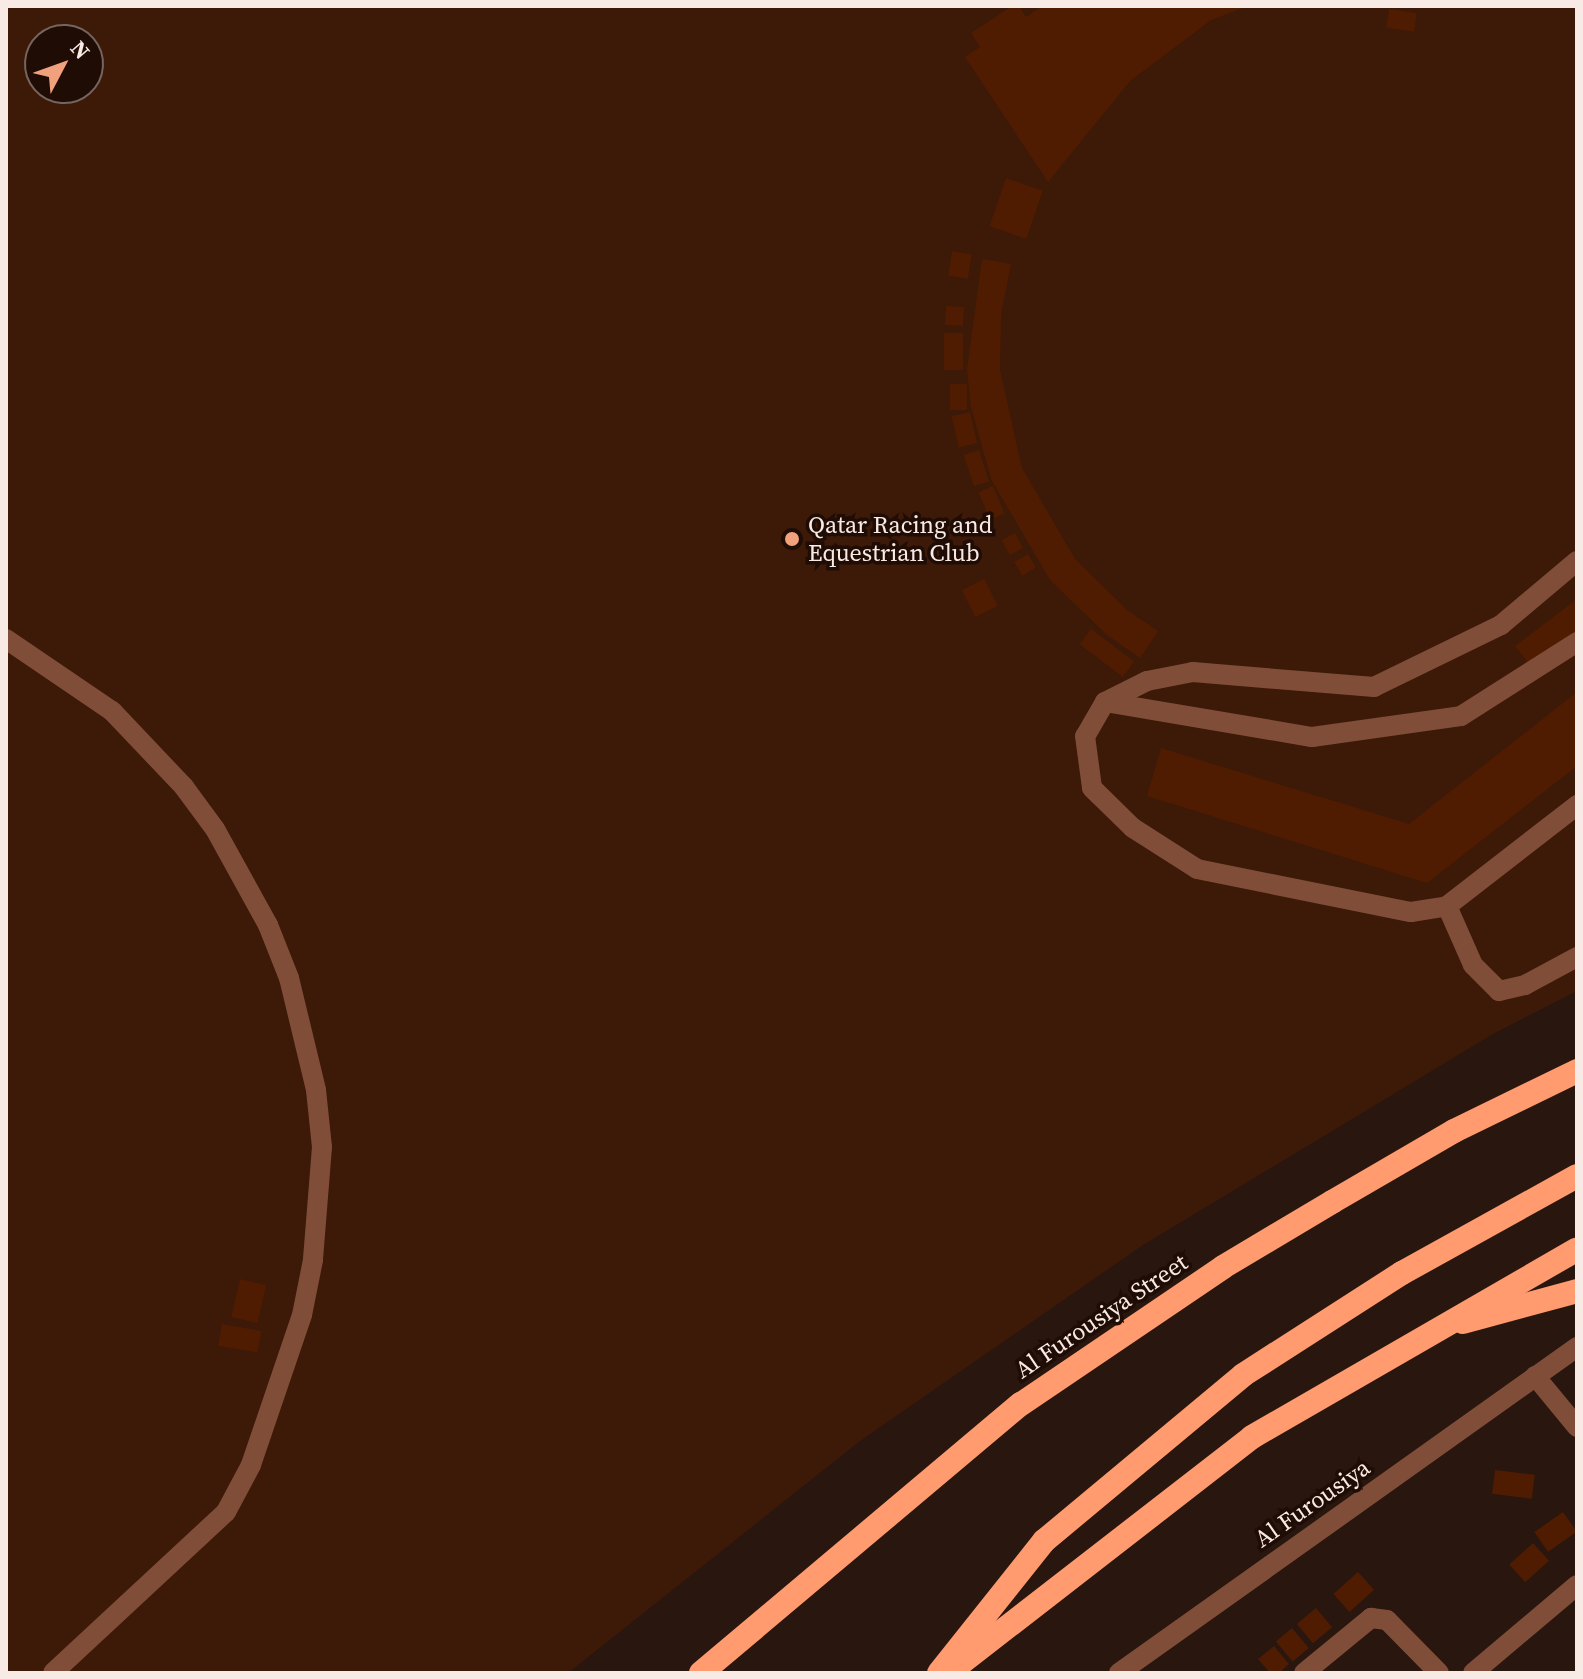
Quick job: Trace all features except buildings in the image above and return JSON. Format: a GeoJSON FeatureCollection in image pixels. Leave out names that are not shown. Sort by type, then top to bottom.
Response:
{"type":"FeatureCollection","features":[{"type":"Feature","properties":{"kind":"highway","name":"Al Furousiya Street"},"geometry":{"type":"LineString","coordinates":[[701,1673],[1032,1396],[1223,1267],[1332,1202],[1454,1131],[1577,1071]]}},
{"type":"Feature","properties":{"kind":"highway"},"geometry":{"type":"LineString","coordinates":[[939,1673],[1044,1541],[1243,1375],[1402,1273],[1577,1176]]}},
{"type":"Feature","properties":{"kind":"highway"},"geometry":{"type":"LineString","coordinates":[[949,1673],[1252,1437],[1426,1332],[1577,1249]]}},
{"type":"Feature","properties":{"kind":"highway"},"geometry":{"type":"LineString","coordinates":[[1426,1332],[1577,1291]]}},
{"type":"Feature","properties":{"kind":"street"},"geometry":{"type":"LineString","coordinates":[[1577,561],[1501,625],[1374,687],[1193,672],[1147,681],[1105,702],[1085,736],[1092,788],[1133,828],[1197,869],[1411,912],[1447,906],[1577,805]]}},
{"type":"Feature","properties":{"kind":"street"},"geometry":{"type":"LineString","coordinates":[[6,639],[112,711],[184,787],[222,840],[268,925],[289,978],[314,1076],[322,1147],[313,1260],[302,1315],[251,1465],[226,1512],[53,1673]]}},
{"type":"Feature","properties":{"kind":"street"},"geometry":{"type":"LineString","coordinates":[[1105,702],[1312,737],[1461,716],[1577,642]]}},
{"type":"Feature","properties":{"kind":"street"},"geometry":{"type":"LineString","coordinates":[[1447,906],[1473,965],[1499,991],[1525,985],[1577,957]]}},
{"type":"Feature","properties":{"kind":"street","name":"Al Furousiya"},"geometry":{"type":"LineString","coordinates":[[1119,1673],[1577,1347]]}},
{"type":"Feature","properties":{"kind":"street"},"geometry":{"type":"LineString","coordinates":[[1535,1376],[1577,1427]]}},
{"type":"Feature","properties":{"kind":"street"},"geometry":{"type":"LineString","coordinates":[[1473,1673],[1577,1585]]}},
{"type":"Feature","properties":{"kind":"street"},"geometry":{"type":"LineString","coordinates":[[1304,1673],[1371,1618],[1387,1620],[1439,1673]]}},
{"type":"Feature","properties":{"kind":"shaded area","name":"Qatar Racing and Equestrian Club"},"geometry":{"type":"Polygon","coordinates":[[[6,6],[1577,6],[1577,991],[1493,1034],[1143,1245],[860,1441],[568,1673],[6,1673],[6,6]]]}},
{"type":"Feature","properties":{"kind":"place","name":"Qatar Racing and Equestrian Club"},"geometry":{"type":"Point","coordinates":[792,539]}}]}
